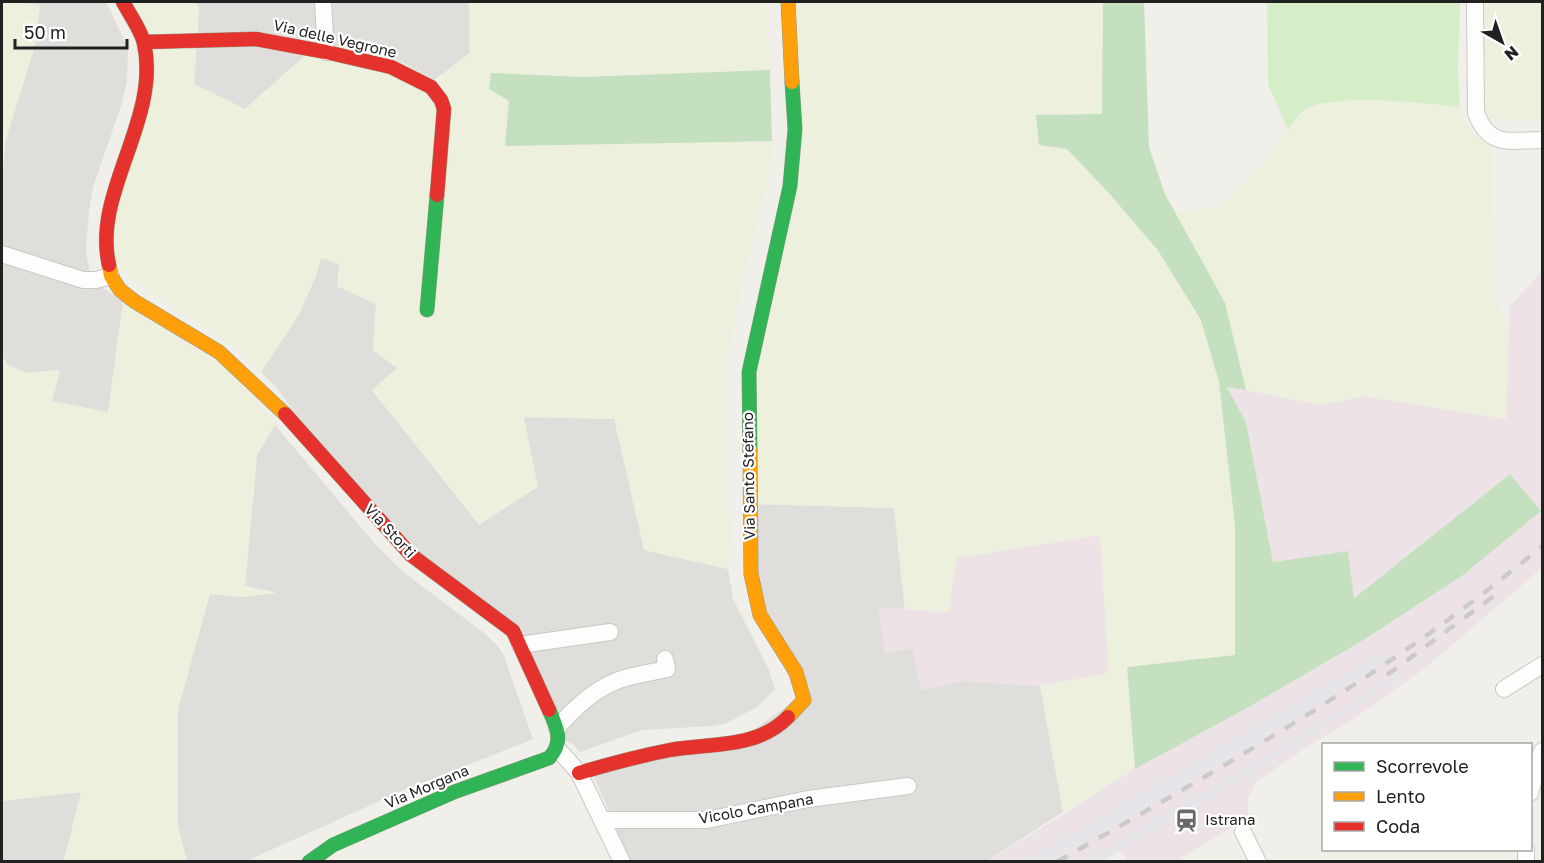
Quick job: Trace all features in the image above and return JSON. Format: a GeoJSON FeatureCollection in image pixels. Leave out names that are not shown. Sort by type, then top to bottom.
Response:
{"type":"FeatureCollection","features":[{"type":"Feature","properties":{"kind":"street"},"geometry":{"type":"LineString","coordinates":[[2,254],[83,280],[96,280],[111,276],[106,254],[110,205],[140,117],[145,91],[144,42],[123,2]]}},
{"type":"Feature","properties":{"kind":"street"},"geometry":{"type":"LineString","coordinates":[[323,2],[326,52]]}},
{"type":"Feature","properties":{"kind":"street","name":"Via Santo Stefano"},"geometry":{"type":"LineString","coordinates":[[579,772],[633,757],[676,749],[721,745],[762,736],[785,720],[804,700],[796,672],[760,615],[751,574],[749,372],[790,186],[795,129],[788,2]]}},
{"type":"Feature","properties":{"kind":"street"},"geometry":{"type":"LineString","coordinates":[[1476,2],[1476,113],[1481,125],[1488,135],[1499,140],[1542,140]]}},
{"type":"Feature","properties":{"kind":"street","name":"Via delle Vegrone"},"geometry":{"type":"LineString","coordinates":[[144,42],[256,39],[391,67],[431,87],[441,100],[444,109],[427,310]]}},
{"type":"Feature","properties":{"kind":"street","name":"Via Storti"},"geometry":{"type":"LineString","coordinates":[[111,276],[120,290],[134,301],[219,352],[290,419],[411,555],[513,630],[557,728],[559,739],[557,748]]}},
{"type":"Feature","properties":{"kind":"street"},"geometry":{"type":"LineString","coordinates":[[520,645],[610,632]]}},
{"type":"Feature","properties":{"kind":"street"},"geometry":{"type":"LineString","coordinates":[[557,728],[578,704],[600,689],[624,678],[667,669],[665,659]]}},
{"type":"Feature","properties":{"kind":"street"},"geometry":{"type":"LineString","coordinates":[[1503,689],[1542,665]]}},
{"type":"Feature","properties":{"kind":"street"},"geometry":{"type":"LineString","coordinates":[[557,748],[579,772],[622,861]]}},
{"type":"Feature","properties":{"kind":"street","name":"Via Morgana"},"geometry":{"type":"LineString","coordinates":[[309,861],[333,845],[444,796],[549,758],[557,748]]}},
{"type":"Feature","properties":{"kind":"street"},"geometry":{"type":"LineString","coordinates":[[1532,787],[1542,751]]}},
{"type":"Feature","properties":{"kind":"street","name":"Vicolo Campana"},"geometry":{"type":"LineString","coordinates":[[602,820],[707,820],[820,797],[908,786]]}},
{"type":"Feature","properties":{"kind":"street"},"geometry":{"type":"LineString","coordinates":[[1243,832],[1258,861]]}},
{"type":"Feature","properties":{"kind":"shaded area"},"geometry":{"type":"Polygon","coordinates":[[[22,2],[106,2],[128,48],[127,82],[121,106],[93,187],[86,252],[90,273],[102,287],[123,302],[108,413],[52,401],[60,370],[27,373],[8,365],[2,356],[2,188],[5,142],[35,46],[40,6],[22,2]]]}},
{"type":"Feature","properties":{"kind":"shaded area"},"geometry":{"type":"Polygon","coordinates":[[[194,2],[469,2],[470,53],[434,80],[317,45],[245,109],[194,84],[199,8],[194,2]]]}},
{"type":"Feature","properties":{"kind":"shaded area"},"geometry":{"type":"Polygon","coordinates":[[[321,258],[340,264],[337,286],[376,304],[373,349],[397,368],[372,391],[408,434],[524,417],[615,419],[644,550],[728,569],[733,599],[769,670],[775,690],[757,707],[727,723],[642,730],[580,752],[573,744],[556,737],[524,646],[438,572],[301,423],[277,388],[261,372],[298,316],[316,276],[321,258]]]}},
{"type":"Feature","properties":{"kind":"shaded area"},"geometry":{"type":"Polygon","coordinates":[[[1542,271],[1542,568],[1424,669],[1352,720],[1256,782],[1248,798],[1248,818],[1176,861],[1128,861],[1121,851],[1102,861],[987,862],[1135,769],[1247,708],[1362,641],[1541,511],[1510,474],[1353,598],[1348,551],[1273,562],[1246,422],[1227,386],[1321,405],[1363,396],[1505,419],[1510,306],[1542,271]]]}},
{"type":"Feature","properties":{"kind":"shaded area"},"geometry":{"type":"Polygon","coordinates":[[[275,425],[376,545],[402,571],[498,646],[504,656],[533,739],[402,791],[246,861],[187,862],[178,826],[178,709],[210,594],[242,597],[274,592],[245,586],[257,455],[275,425]]]}},
{"type":"Feature","properties":{"kind":"shaded area"},"geometry":{"type":"Polygon","coordinates":[[[750,504],[894,508],[905,609],[879,608],[885,653],[913,648],[921,690],[963,681],[1040,686],[1063,812],[987,861],[630,861],[592,772],[734,744],[797,699],[754,591],[750,504]]]}},
{"type":"Feature","properties":{"kind":"shaded area"},"geometry":{"type":"Polygon","coordinates":[[[1100,535],[1109,673],[1040,686],[963,681],[921,690],[913,648],[885,653],[879,608],[949,612],[956,558],[1100,535]]]}},
{"type":"Feature","properties":{"kind":"shaded area"},"geometry":{"type":"Polygon","coordinates":[[[1384,651],[1389,658],[1256,743],[1050,861],[1026,861],[1384,651]]]}},
{"type":"Feature","properties":{"kind":"shaded area"},"geometry":{"type":"Polygon","coordinates":[[[1397,673],[1401,679],[1268,763],[1102,861],[1084,861],[1287,743],[1397,673]]]}},
{"type":"Feature","properties":{"kind":"shaded area"},"geometry":{"type":"Polygon","coordinates":[[[81,792],[64,861],[2,861],[2,801],[81,792]]]}},
{"type":"Feature","properties":{"kind":"green space"},"geometry":{"type":"Polygon","coordinates":[[[2,2],[22,2],[40,6],[35,46],[5,142],[2,187],[2,2]]]}},
{"type":"Feature","properties":{"kind":"green space"},"geometry":{"type":"Polygon","coordinates":[[[132,2],[194,2],[199,8],[194,84],[245,109],[317,45],[375,48],[435,80],[470,53],[469,2],[766,2],[770,70],[582,77],[491,73],[509,101],[505,146],[772,141],[768,182],[744,275],[726,369],[726,496],[732,530],[728,569],[644,550],[614,419],[524,417],[538,487],[479,525],[372,390],[397,368],[373,350],[376,304],[337,286],[339,264],[321,258],[316,276],[298,316],[261,372],[240,351],[117,269],[112,212],[143,112],[132,2]]]}},
{"type":"Feature","properties":{"kind":"green space"},"geometry":{"type":"Polygon","coordinates":[[[789,2],[1103,2],[1102,114],[1036,115],[1039,145],[1067,149],[1107,191],[1157,249],[1201,320],[1219,382],[1235,526],[1235,655],[1127,667],[1135,769],[1063,812],[1040,686],[1109,673],[1100,535],[956,558],[949,612],[905,609],[894,508],[750,504],[748,390],[790,186],[789,2]]]}},
{"type":"Feature","properties":{"kind":"green space"},"geometry":{"type":"Polygon","coordinates":[[[1103,2],[1144,2],[1149,147],[1165,194],[1225,303],[1246,390],[1227,387],[1246,422],[1273,562],[1348,551],[1354,598],[1510,474],[1541,511],[1463,575],[1362,641],[1247,708],[1135,769],[1127,667],[1235,655],[1235,526],[1219,382],[1201,320],[1157,249],[1107,191],[1067,149],[1039,145],[1036,115],[1102,114],[1103,2]]]}},
{"type":"Feature","properties":{"kind":"green space"},"geometry":{"type":"Polygon","coordinates":[[[1267,2],[1460,2],[1458,70],[1460,107],[1381,100],[1337,101],[1306,109],[1288,130],[1268,84],[1267,2]]]}},
{"type":"Feature","properties":{"kind":"green space"},"geometry":{"type":"Polygon","coordinates":[[[1482,2],[1542,2],[1542,120],[1495,120],[1485,111],[1482,2]]]}},
{"type":"Feature","properties":{"kind":"green space"},"geometry":{"type":"Polygon","coordinates":[[[770,70],[772,141],[505,146],[509,101],[489,89],[491,73],[582,77],[770,70]]]}},
{"type":"Feature","properties":{"kind":"green space"},"geometry":{"type":"Polygon","coordinates":[[[1328,101],[1411,102],[1460,107],[1464,121],[1472,133],[1492,142],[1495,296],[1509,329],[1506,419],[1363,396],[1321,405],[1246,390],[1225,303],[1174,212],[1216,208],[1252,177],[1304,109],[1328,101]]]}},
{"type":"Feature","properties":{"kind":"green space"},"geometry":{"type":"Polygon","coordinates":[[[123,302],[226,368],[259,403],[275,425],[257,455],[245,586],[277,593],[242,597],[210,594],[178,709],[178,826],[187,861],[64,861],[81,792],[2,801],[2,356],[8,365],[27,373],[60,370],[52,401],[108,412],[123,302]]]}},
{"type":"Feature","properties":{"kind":"railway"},"geometry":{"type":"LineString","coordinates":[[1057,862],[1245,753],[1368,676],[1485,592],[1542,546]]}},
{"type":"Feature","properties":{"kind":"railway"},"geometry":{"type":"LineString","coordinates":[[1387,675],[1498,593]]}},
{"type":"Feature","properties":{"kind":"traffic: fast"},"geometry":{"type":"LineString","coordinates":[[750,450],[749,372],[790,186],[795,129],[792,82]]}},
{"type":"Feature","properties":{"kind":"traffic: fast"},"geometry":{"type":"LineString","coordinates":[[427,310],[437,195]]}},
{"type":"Feature","properties":{"kind":"traffic: fast"},"geometry":{"type":"LineString","coordinates":[[309,862],[333,845],[454,792],[549,758],[558,741],[549,710]]}},
{"type":"Feature","properties":{"kind":"traffic: slow"},"geometry":{"type":"LineString","coordinates":[[788,2],[792,82]]}},
{"type":"Feature","properties":{"kind":"traffic: slow"},"geometry":{"type":"LineString","coordinates":[[109,265],[111,276],[120,290],[134,301],[219,352],[285,414]]}},
{"type":"Feature","properties":{"kind":"traffic: slow"},"geometry":{"type":"LineString","coordinates":[[750,450],[751,574],[760,615],[796,672],[804,700],[788,717]]}},
{"type":"Feature","properties":{"kind":"traffic: jam"},"geometry":{"type":"LineString","coordinates":[[109,265],[106,238],[110,210],[136,128],[147,72],[143,38],[123,2]]}},
{"type":"Feature","properties":{"kind":"traffic: jam"},"geometry":{"type":"LineString","coordinates":[[144,42],[256,39],[391,67],[431,87],[441,100],[444,109],[437,195]]}},
{"type":"Feature","properties":{"kind":"traffic: jam"},"geometry":{"type":"LineString","coordinates":[[285,414],[411,555],[513,631],[549,710]]}},
{"type":"Feature","properties":{"kind":"traffic: jam"},"geometry":{"type":"LineString","coordinates":[[579,773],[670,750],[748,740],[776,727],[788,717]]}},
{"type":"Feature","properties":{"kind":"place","name":"Istrana"},"geometry":{"type":"Point","coordinates":[1187,820]}}]}
